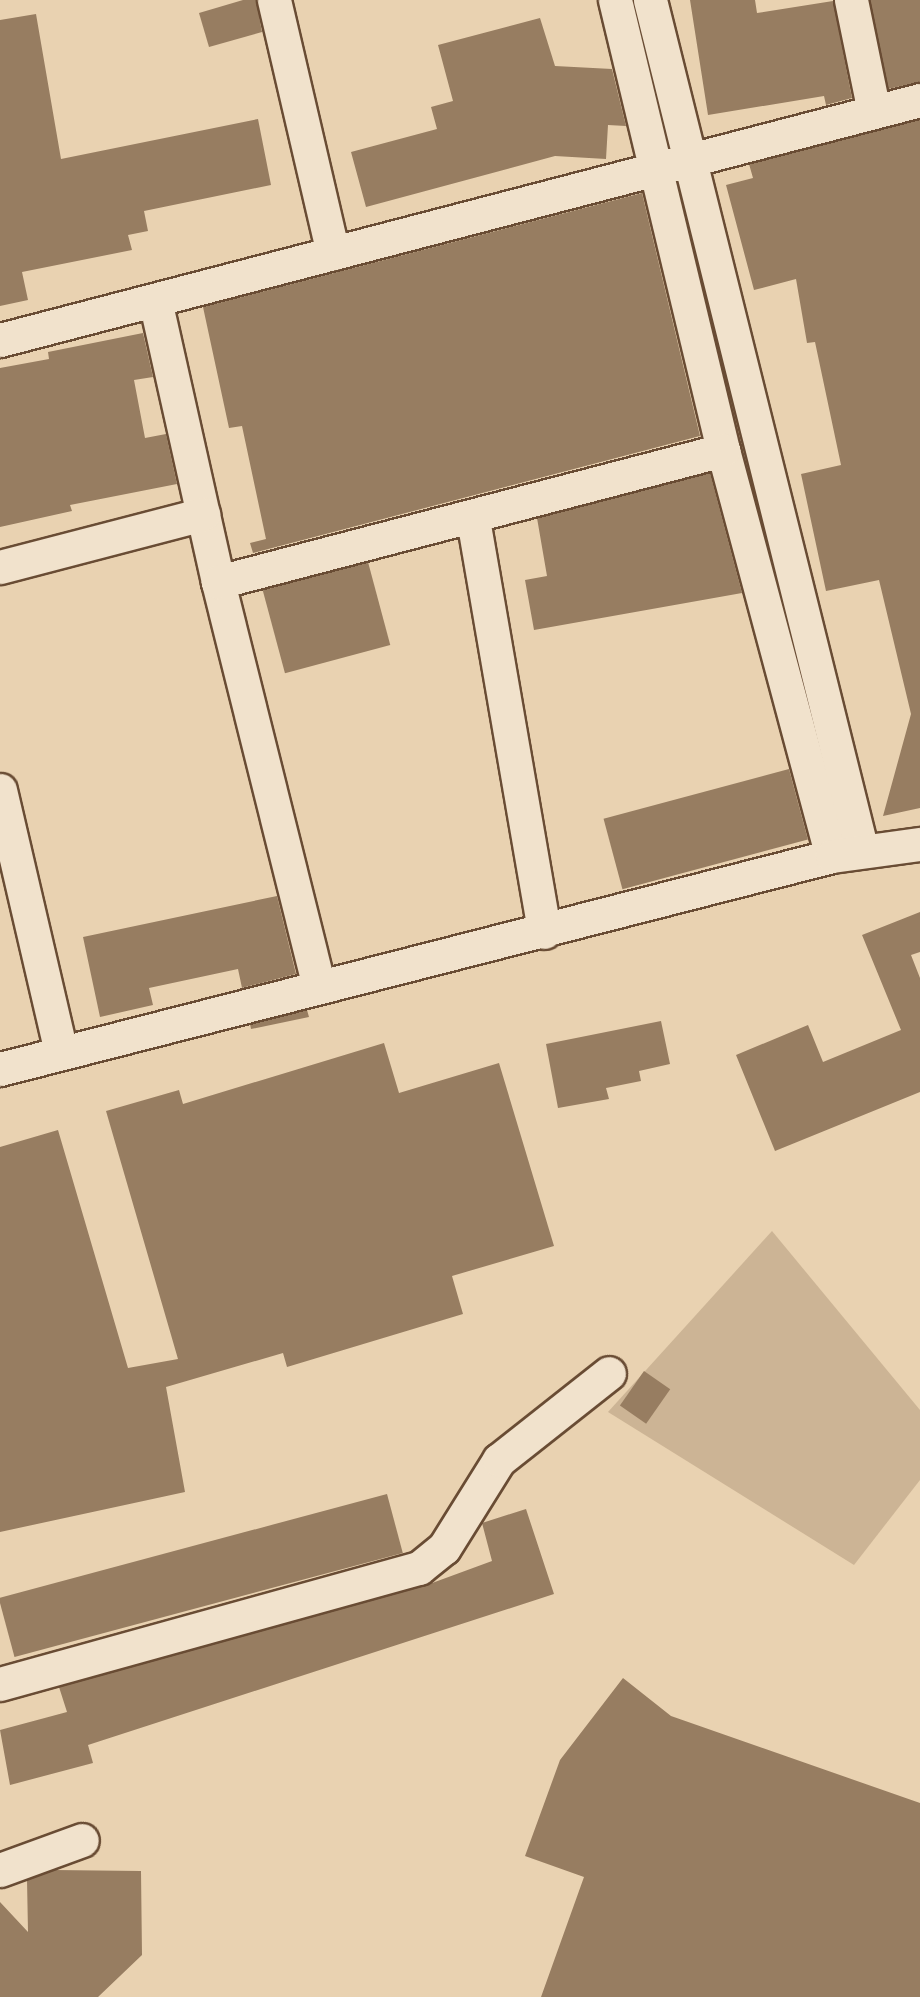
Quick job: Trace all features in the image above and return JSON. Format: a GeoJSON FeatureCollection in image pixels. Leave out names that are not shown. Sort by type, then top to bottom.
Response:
{"type":"FeatureCollection","features":[{"type":"Feature","properties":{"kind":"street"},"geometry":{"type":"LineString","coordinates":[[274,0],[333,253]]}},
{"type":"Feature","properties":{"kind":"street"},"geometry":{"type":"LineString","coordinates":[[615,0],[723,450],[847,854]]}},
{"type":"Feature","properties":{"kind":"street"},"geometry":{"type":"LineString","coordinates":[[650,0],[847,854]]}},
{"type":"Feature","properties":{"kind":"street"},"geometry":{"type":"LineString","coordinates":[[851,0],[874,112]]}},
{"type":"Feature","properties":{"kind":"street"},"geometry":{"type":"LineString","coordinates":[[0,340],[655,167],[920,100]]}},
{"type":"Feature","properties":{"kind":"street"},"geometry":{"type":"LineString","coordinates":[[155,300],[218,582],[319,987]]}},
{"type":"Feature","properties":{"kind":"street"},"geometry":{"type":"LineString","coordinates":[[218,582],[473,519],[723,450]]}},
{"type":"Feature","properties":{"kind":"street"},"geometry":{"type":"LineString","coordinates":[[0,567],[202,514]]}},
{"type":"Feature","properties":{"kind":"street"},"geometry":{"type":"LineString","coordinates":[[473,519],[544,932]]}},
{"type":"Feature","properties":{"kind":"street"},"geometry":{"type":"LineString","coordinates":[[0,790],[61,1053]]}},
{"type":"Feature","properties":{"kind":"street"},"geometry":{"type":"LineString","coordinates":[[0,1069],[847,854],[920,844]]}},
{"type":"Feature","properties":{"kind":"street"},"geometry":{"type":"LineString","coordinates":[[0,1684],[419,1568],[444,1548],[499,1460],[609,1372]]}},
{"type":"Feature","properties":{"kind":"street"},"geometry":{"type":"LineString","coordinates":[[0,1870],[82,1840]]}},
{"type":"Feature","properties":{"kind":"shaded area"},"geometry":{"type":"Polygon","coordinates":[[[772,1231],[920,1410],[920,1480],[854,1565],[608,1412],[772,1231]]]}},
{"type":"Feature","properties":{"kind":"building"},"geometry":{"type":"Polygon","coordinates":[[[243,0],[256,0],[262,32],[209,47],[199,13],[243,0]]]}},
{"type":"Feature","properties":{"kind":"building"},"geometry":{"type":"Polygon","coordinates":[[[690,0],[755,0],[757,13],[833,1],[852,98],[826,105],[824,96],[708,115],[690,0]]]}},
{"type":"Feature","properties":{"kind":"building"},"geometry":{"type":"Polygon","coordinates":[[[870,0],[920,0],[920,82],[888,89],[870,0]]]}},
{"type":"Feature","properties":{"kind":"building"},"geometry":{"type":"Polygon","coordinates":[[[36,14],[61,159],[258,119],[271,185],[144,211],[148,231],[128,235],[132,250],[22,272],[28,300],[0,306],[0,20],[36,14]]]}},
{"type":"Feature","properties":{"kind":"building"},"geometry":{"type":"Polygon","coordinates":[[[540,18],[555,66],[612,69],[626,126],[608,125],[606,159],[555,156],[366,207],[351,152],[437,129],[431,107],[453,101],[438,45],[540,18]]]}},
{"type":"Feature","properties":{"kind":"building"},"geometry":{"type":"Polygon","coordinates":[[[920,119],[920,808],[883,816],[911,714],[879,580],[826,591],[801,474],[841,465],[815,342],[807,343],[796,279],[754,290],[726,185],[753,178],[749,164],[920,119]]]}},
{"type":"Feature","properties":{"kind":"building"},"geometry":{"type":"Polygon","coordinates":[[[642,193],[700,436],[253,553],[250,543],[266,539],[242,426],[229,428],[203,307],[642,193]]]}},
{"type":"Feature","properties":{"kind":"building"},"geometry":{"type":"Polygon","coordinates":[[[143,333],[153,377],[134,380],[145,438],[166,434],[177,484],[70,505],[72,511],[0,527],[0,368],[49,359],[48,352],[143,333]]]}},
{"type":"Feature","properties":{"kind":"building"},"geometry":{"type":"Polygon","coordinates":[[[710,473],[742,593],[534,630],[525,580],[547,576],[537,518],[710,473]]]}},
{"type":"Feature","properties":{"kind":"building"},"geometry":{"type":"Polygon","coordinates":[[[368,562],[390,645],[285,673],[263,590],[368,562]]]}},
{"type":"Feature","properties":{"kind":"building"},"geometry":{"type":"Polygon","coordinates":[[[789,769],[808,840],[622,889],[604,819],[789,769]]]}},
{"type":"Feature","properties":{"kind":"building"},"geometry":{"type":"Polygon","coordinates":[[[277,896],[296,974],[242,988],[238,969],[149,988],[153,1005],[100,1017],[83,937],[277,896]]]}},
{"type":"Feature","properties":{"kind":"building"},"geometry":{"type":"Polygon","coordinates":[[[920,912],[920,952],[911,955],[920,978],[920,1092],[775,1151],[736,1055],[808,1025],[823,1062],[901,1030],[862,935],[920,912]]]}},
{"type":"Feature","properties":{"kind":"building"},"geometry":{"type":"Polygon","coordinates":[[[307,1010],[309,1017],[251,1029],[250,1024],[307,1010]]]}},
{"type":"Feature","properties":{"kind":"building"},"geometry":{"type":"Polygon","coordinates":[[[661,1021],[670,1064],[639,1071],[641,1081],[606,1088],[609,1099],[558,1108],[546,1044],[661,1021]]]}},
{"type":"Feature","properties":{"kind":"building"},"geometry":{"type":"Polygon","coordinates":[[[384,1043],[399,1093],[499,1063],[554,1246],[452,1276],[463,1314],[287,1367],[283,1353],[166,1387],[185,1492],[0,1532],[0,1147],[58,1130],[128,1368],[178,1359],[106,1111],[179,1090],[183,1104],[384,1043]]]}},
{"type":"Feature","properties":{"kind":"building"},"geometry":{"type":"Polygon","coordinates":[[[644,1371],[670,1389],[646,1424],[620,1405],[644,1371]]]}},
{"type":"Feature","properties":{"kind":"building"},"geometry":{"type":"Polygon","coordinates":[[[387,1494],[403,1553],[14,1657],[0,1598],[387,1494]]]}},
{"type":"Feature","properties":{"kind":"building"},"geometry":{"type":"Polygon","coordinates":[[[526,1509],[554,1594],[88,1745],[93,1763],[10,1785],[0,1730],[67,1712],[59,1687],[424,1586],[492,1561],[482,1523],[526,1509]]]}},
{"type":"Feature","properties":{"kind":"building"},"geometry":{"type":"Polygon","coordinates":[[[623,1678],[671,1716],[920,1803],[920,1997],[541,1997],[584,1877],[525,1856],[560,1760],[623,1678]]]}},
{"type":"Feature","properties":{"kind":"building"},"geometry":{"type":"Polygon","coordinates":[[[54,1870],[141,1871],[142,1955],[98,1997],[0,1997],[0,1902],[28,1932],[27,1880],[54,1870]]]}}]}
